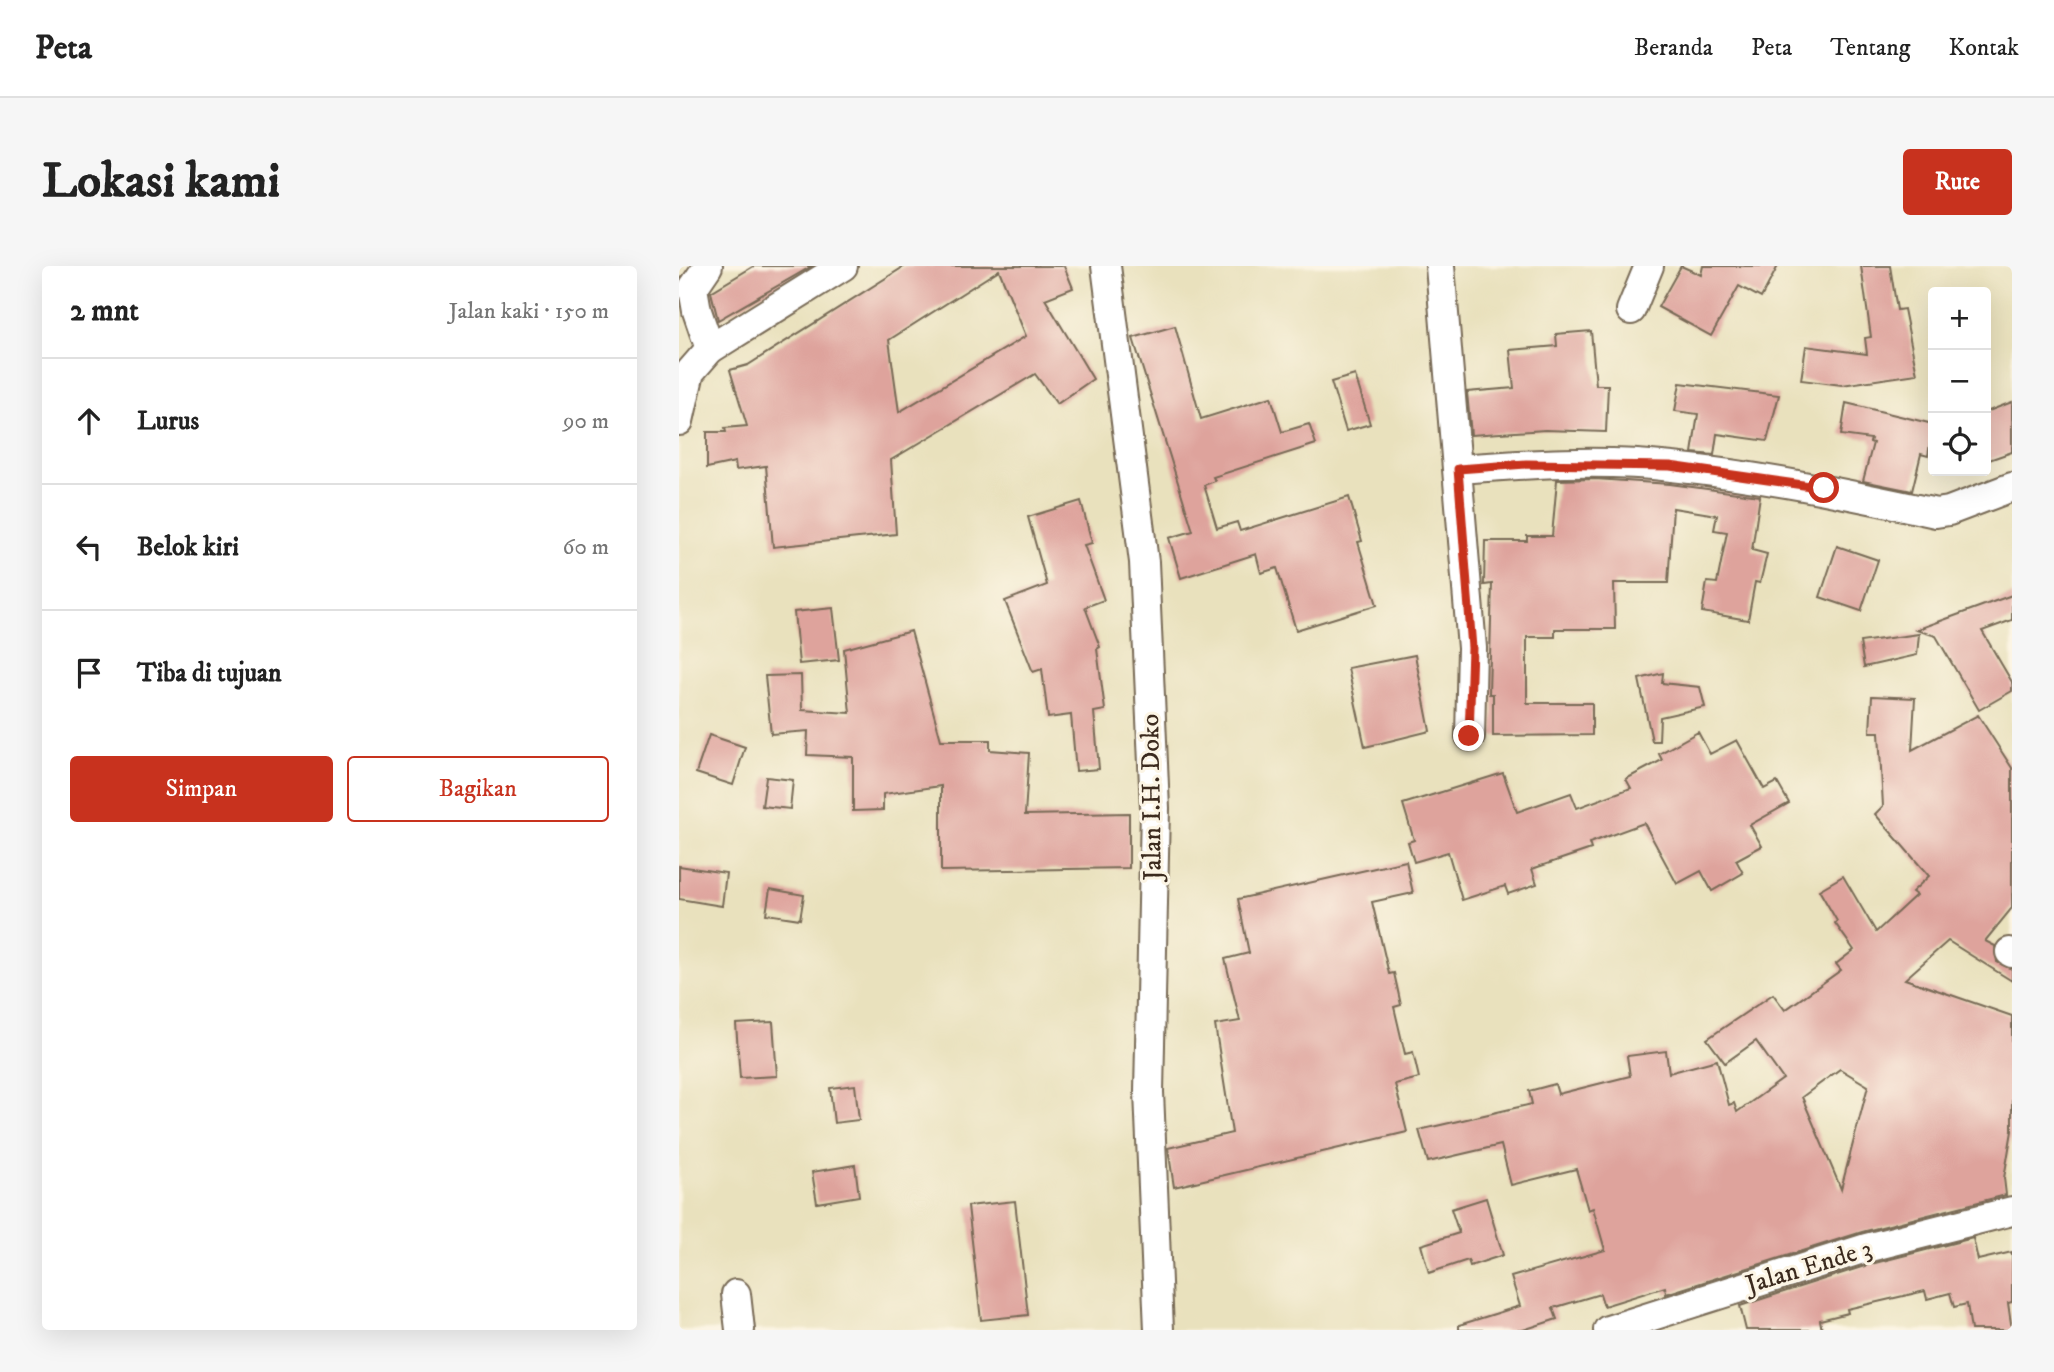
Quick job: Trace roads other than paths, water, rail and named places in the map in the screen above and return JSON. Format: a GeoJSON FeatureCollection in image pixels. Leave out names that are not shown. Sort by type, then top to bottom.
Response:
{"type":"FeatureCollection","features":[{"type":"Feature","properties":{"kind":"street"},"geometry":{"type":"LineString","coordinates":[[708,266],[694,288],[697,311],[710,349]]}},
{"type":"Feature","properties":{"kind":"street"},"geometry":{"type":"LineString","coordinates":[[679,421],[690,372],[710,349],[843,266]]}},
{"type":"Feature","properties":{"kind":"street","name":"Jalan I.H. Doko"},"geometry":{"type":"LineString","coordinates":[[1106,266],[1144,562],[1155,808],[1149,1092],[1159,1330]]}},
{"type":"Feature","properties":{"kind":"street"},"geometry":{"type":"LineString","coordinates":[[1440,266],[1472,648],[1469,736]]}},
{"type":"Feature","properties":{"kind":"street"},"geometry":{"type":"LineString","coordinates":[[1631,310],[1649,266]]}},
{"type":"Feature","properties":{"kind":"street"},"geometry":{"type":"LineString","coordinates":[[1458,469],[1526,464],[1670,466],[1824,488],[1936,513],[2012,487]]}},
{"type":"Feature","properties":{"kind":"street","name":"Jalan Ende 3"},"geometry":{"type":"LineString","coordinates":[[1608,1330],[1866,1248],[2012,1211]]}},
{"type":"Feature","properties":{"kind":"street"},"geometry":{"type":"LineString","coordinates":[[736,1294],[740,1330]]}}]}
